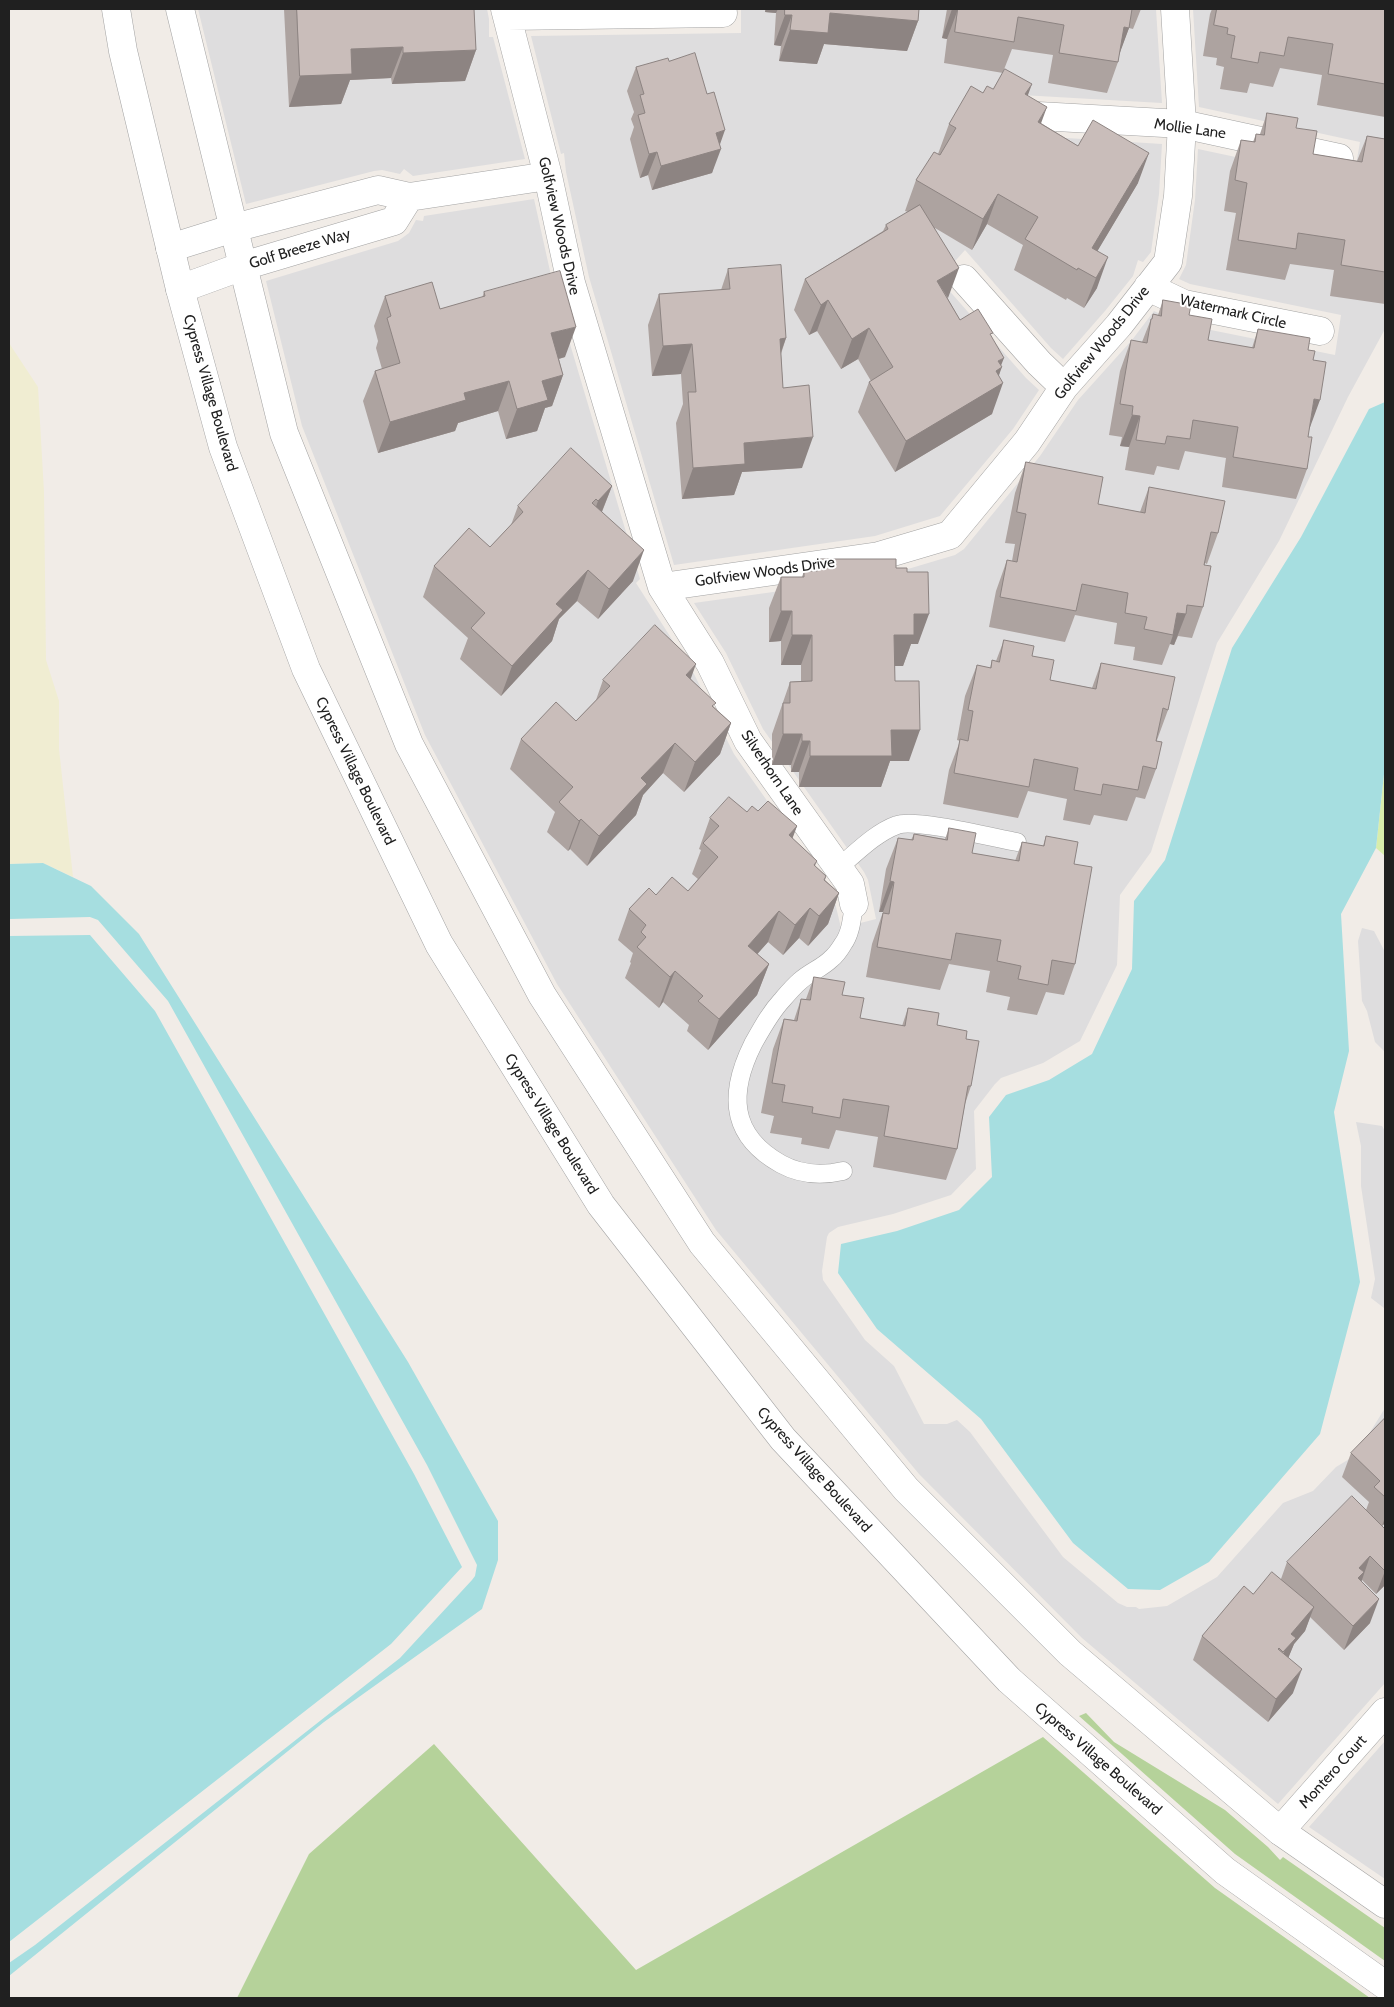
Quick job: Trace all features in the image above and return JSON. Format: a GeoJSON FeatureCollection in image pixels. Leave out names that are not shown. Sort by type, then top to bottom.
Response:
{"type":"FeatureCollection","features":[{"type":"Feature","properties":{"kind":"street","name":"Cypress Village Boulevard"},"geometry":{"type":"LineString","coordinates":[[116,9],[123,51],[170,248],[223,448],[306,669],[439,944],[601,1205],[783,1440],[1009,1680],[1225,1871],[1385,1985]]}},
{"type":"Feature","properties":{"kind":"street"},"geometry":{"type":"LineString","coordinates":[[180,9],[284,433],[409,744],[542,996],[702,1243],[906,1488],[1070,1653],[1280,1831],[1385,1904]]}},
{"type":"Feature","properties":{"kind":"street","name":"Golfview Woods Drive"},"geometry":{"type":"LineString","coordinates":[[506,12],[548,176],[571,283],[662,587],[879,556],[950,535],[1027,442],[1064,387],[1119,325],[1168,262],[1178,196],[1182,124],[1175,9]]}},
{"type":"Feature","properties":{"kind":"street"},"geometry":{"type":"LineString","coordinates":[[506,12],[723,13]]}},
{"type":"Feature","properties":{"kind":"street","name":"Mollie Lane"},"geometry":{"type":"LineString","coordinates":[[1038,116],[1182,124],[1339,158]]}},
{"type":"Feature","properties":{"kind":"street"},"geometry":{"type":"LineString","coordinates":[[170,248],[234,228],[378,190],[409,197],[548,176]]}},
{"type":"Feature","properties":{"kind":"street","name":"Golf Breeze Way"},"geometry":{"type":"LineString","coordinates":[[180,288],[243,266],[394,221],[409,197]]}},
{"type":"Feature","properties":{"kind":"street"},"geometry":{"type":"LineString","coordinates":[[964,279],[1039,363],[1064,387]]}},
{"type":"Feature","properties":{"kind":"street","name":"Watermark Circle"},"geometry":{"type":"LineString","coordinates":[[1148,287],[1184,304],[1320,331]]}},
{"type":"Feature","properties":{"kind":"street","name":"Silverhorn Lane"},"geometry":{"type":"LineString","coordinates":[[662,587],[710,663],[748,741],[850,884],[854,904]]}},
{"type":"Feature","properties":{"kind":"street","name":"Montero Court"},"geometry":{"type":"LineString","coordinates":[[1280,1831],[1385,1712]]}},
{"type":"Feature","properties":{"kind":"lane"},"geometry":{"type":"LineString","coordinates":[[838,868],[876,837],[898,824],[918,824],[1017,842]]}},
{"type":"Feature","properties":{"kind":"lane"},"geometry":{"type":"LineString","coordinates":[[843,1171],[829,1174],[814,1174],[800,1171],[768,1157],[751,1140],[742,1125],[737,1106],[737,1089],[749,1054],[768,1016],[801,980],[831,959],[845,942],[852,925],[854,904]]}},
{"type":"Feature","properties":{"kind":"shaded area"},"geometry":{"type":"Polygon","coordinates":[[[198,9],[487,9],[489,37],[493,37],[525,159],[413,176],[404,169],[400,174],[382,170],[374,171],[246,204],[198,9]]]}},
{"type":"Feature","properties":{"kind":"shaded area"},"geometry":{"type":"Polygon","coordinates":[[[741,9],[1156,9],[1162,103],[1021,95],[1019,135],[1162,144],[1159,194],[1151,252],[1143,262],[1138,260],[1133,276],[1063,359],[1051,348],[965,250],[939,279],[1026,378],[1039,390],[1013,429],[940,516],[875,536],[674,565],[589,277],[566,172],[564,153],[561,154],[531,36],[741,33],[741,9]]]}},
{"type":"Feature","properties":{"kind":"shaded area"},"geometry":{"type":"Polygon","coordinates":[[[1193,9],[1385,9],[1385,329],[1348,397],[1279,541],[1217,643],[1151,852],[1120,895],[1117,965],[1080,1041],[1043,1063],[1001,1078],[995,1084],[974,1111],[976,1169],[951,1195],[893,1214],[838,1227],[829,1233],[827,1237],[822,1271],[823,1280],[865,1340],[894,1366],[924,1424],[947,1424],[957,1420],[970,1432],[1063,1557],[1118,1603],[1127,1607],[1139,1609],[1167,1606],[1217,1577],[1283,1503],[1313,1491],[1336,1467],[1356,1455],[1385,1408],[1385,1683],[1278,1804],[1082,1638],[919,1474],[716,1230],[557,984],[425,735],[302,426],[266,281],[398,241],[409,233],[416,220],[423,221],[424,216],[534,199],[558,307],[640,579],[636,583],[694,674],[734,754],[833,894],[841,928],[876,919],[868,880],[864,872],[763,729],[726,653],[694,603],[881,577],[955,555],[964,549],[1040,456],[1078,400],[1132,340],[1154,311],[1181,324],[1335,355],[1341,315],[1190,284],[1179,279],[1186,265],[1195,200],[1198,149],[1353,182],[1360,142],[1199,107],[1193,9]]]}},
{"type":"Feature","properties":{"kind":"shaded area"},"geometry":{"type":"Polygon","coordinates":[[[9,343],[38,387],[44,492],[46,660],[59,701],[59,749],[73,877],[43,863],[9,864],[9,343]]]}},
{"type":"Feature","properties":{"kind":"shaded area"},"geometry":{"type":"Polygon","coordinates":[[[1362,928],[1374,931],[1385,952],[1385,1052],[1375,1042],[1367,1011],[1362,1001],[1358,941],[1362,928]]]}},
{"type":"Feature","properties":{"kind":"shaded area"},"geometry":{"type":"Polygon","coordinates":[[[1356,1122],[1382,1126],[1385,1131],[1384,1308],[1371,1298],[1375,1279],[1361,1186],[1361,1146],[1356,1122]]]}},
{"type":"Feature","properties":{"kind":"shaded area"},"geometry":{"type":"Polygon","coordinates":[[[1385,1741],[1385,1879],[1309,1827],[1385,1741]]]}},
{"type":"Feature","properties":{"kind":"green space"},"geometry":{"type":"Polygon","coordinates":[[[1385,765],[1385,856],[1376,848],[1385,765]]]}},
{"type":"Feature","properties":{"kind":"green space"},"geometry":{"type":"Polygon","coordinates":[[[1086,1713],[1114,1742],[1225,1810],[1268,1847],[1280,1860],[1283,1857],[1385,1928],[1385,1961],[1235,1854],[1079,1716],[1086,1713]]]}},
{"type":"Feature","properties":{"kind":"green space"},"geometry":{"type":"Polygon","coordinates":[[[1043,1737],[1215,1888],[1370,1998],[237,1998],[309,1854],[434,1744],[636,1970],[1043,1737]]]}},
{"type":"Feature","properties":{"kind":"water"},"geometry":{"type":"Polygon","coordinates":[[[1385,402],[1385,765],[1376,848],[1341,914],[1349,1051],[1334,1112],[1360,1282],[1320,1434],[1209,1562],[1160,1590],[1128,1589],[1073,1543],[981,1419],[877,1329],[838,1273],[841,1244],[897,1231],[959,1210],[992,1177],[989,1117],[1006,1095],[1049,1080],[1092,1054],[1132,969],[1134,901],[1165,860],[1232,648],[1301,537],[1369,409],[1385,402]]]}},
{"type":"Feature","properties":{"kind":"water"},"geometry":{"type":"Polygon","coordinates":[[[43,863],[91,886],[139,934],[408,1362],[498,1521],[498,1560],[482,1609],[324,1722],[9,1976],[9,1963],[35,1945],[400,1658],[472,1580],[475,1576],[477,1565],[427,1465],[168,1001],[98,920],[90,917],[9,919],[9,864],[43,863]]]}},
{"type":"Feature","properties":{"kind":"water"},"geometry":{"type":"Polygon","coordinates":[[[90,935],[155,1011],[414,1474],[462,1567],[391,1644],[9,1942],[9,936],[90,935]]]}},
{"type":"Feature","properties":{"kind":"building"},"geometry":{"type":"Polygon","coordinates":[[[297,9],[474,9],[476,50],[403,53],[403,47],[351,49],[352,74],[300,76],[297,9]]]}},
{"type":"Feature","properties":{"kind":"building"},"geometry":{"type":"Polygon","coordinates":[[[785,9],[919,9],[918,21],[830,13],[828,33],[790,30],[792,15],[785,15],[785,9]]]}},
{"type":"Feature","properties":{"kind":"building"},"geometry":{"type":"Polygon","coordinates":[[[958,9],[1132,9],[1129,28],[1124,27],[1118,62],[1059,53],[1064,25],[1018,17],[1014,42],[955,32],[958,9]]]}},
{"type":"Feature","properties":{"kind":"building"},"geometry":{"type":"Polygon","coordinates":[[[1217,9],[1385,9],[1385,84],[1328,74],[1333,44],[1288,37],[1284,56],[1260,52],[1258,63],[1231,58],[1235,36],[1227,34],[1228,28],[1214,25],[1217,9]]]}},
{"type":"Feature","properties":{"kind":"building"},"geometry":{"type":"Polygon","coordinates":[[[695,53],[707,94],[714,92],[725,130],[716,133],[721,149],[661,166],[657,152],[649,154],[638,115],[645,113],[640,95],[644,94],[636,67],[668,58],[669,61],[695,53]]]}},
{"type":"Feature","properties":{"kind":"building"},"geometry":{"type":"Polygon","coordinates":[[[1005,69],[1032,84],[1025,94],[1047,107],[1038,122],[1078,146],[1093,120],[1149,153],[1092,248],[1108,257],[1096,278],[1078,268],[1077,270],[1025,239],[1038,217],[998,194],[983,219],[916,180],[934,152],[940,155],[956,128],[949,124],[971,86],[983,93],[987,86],[993,89],[1005,69]]]}},
{"type":"Feature","properties":{"kind":"building"},"geometry":{"type":"Polygon","coordinates":[[[1267,113],[1298,118],[1296,128],[1317,131],[1313,154],[1362,162],[1367,136],[1385,139],[1385,272],[1341,265],[1345,240],[1298,233],[1296,249],[1238,240],[1247,183],[1235,180],[1241,140],[1255,142],[1256,134],[1264,135],[1267,113]]]}},
{"type":"Feature","properties":{"kind":"building"},"geometry":{"type":"Polygon","coordinates":[[[920,205],[959,268],[937,281],[960,320],[978,309],[993,333],[990,334],[1004,358],[998,361],[1002,367],[996,371],[1003,383],[906,441],[869,382],[893,367],[869,328],[852,339],[828,300],[821,305],[805,279],[888,229],[886,225],[920,205]]]}},
{"type":"Feature","properties":{"kind":"building"},"geometry":{"type":"Polygon","coordinates":[[[781,265],[786,338],[780,339],[783,388],[809,385],[813,437],[744,443],[745,464],[693,468],[688,392],[696,392],[692,344],[663,346],[659,294],[730,289],[728,269],[781,265]]]}},
{"type":"Feature","properties":{"kind":"building"},"geometry":{"type":"Polygon","coordinates":[[[560,271],[576,327],[551,333],[563,375],[542,381],[548,400],[517,409],[509,381],[464,393],[466,400],[390,422],[375,371],[400,363],[387,318],[391,316],[385,296],[432,282],[440,309],[485,296],[484,292],[560,271]]]}},
{"type":"Feature","properties":{"kind":"building"},"geometry":{"type":"Polygon","coordinates":[[[1163,300],[1191,305],[1189,315],[1212,319],[1208,340],[1254,348],[1258,329],[1310,338],[1308,350],[1315,351],[1313,360],[1326,362],[1320,400],[1314,399],[1308,437],[1312,437],[1307,469],[1233,457],[1238,427],[1193,420],[1190,439],[1167,436],[1165,444],[1136,440],[1140,416],[1132,415],[1133,406],[1120,404],[1131,340],[1147,343],[1151,319],[1153,314],[1161,316],[1163,300]]]}},
{"type":"Feature","properties":{"kind":"building"},"geometry":{"type":"Polygon","coordinates":[[[571,448],[612,486],[598,501],[596,499],[592,503],[644,550],[609,589],[588,570],[556,604],[563,610],[512,666],[471,628],[485,613],[434,566],[469,528],[490,547],[523,512],[518,506],[571,448]]]}},
{"type":"Feature","properties":{"kind":"building"},"geometry":{"type":"Polygon","coordinates":[[[1026,462],[1103,477],[1098,504],[1145,513],[1149,487],[1225,501],[1218,533],[1211,532],[1204,565],[1211,566],[1203,607],[1187,605],[1186,614],[1177,613],[1173,635],[1144,629],[1147,617],[1125,613],[1128,593],[1082,584],[1076,611],[1000,597],[1007,560],[1017,562],[1026,514],[1017,512],[1026,462]]]}},
{"type":"Feature","properties":{"kind":"building"},"geometry":{"type":"Polygon","coordinates":[[[817,559],[896,559],[896,568],[907,568],[907,572],[928,572],[929,614],[914,614],[914,635],[894,635],[895,681],[919,681],[920,730],[891,730],[892,756],[810,756],[810,741],[802,741],[802,734],[783,734],[783,703],[790,703],[790,682],[812,681],[812,635],[792,635],[792,611],[781,611],[781,577],[804,577],[804,571],[817,571],[817,559]]]}},
{"type":"Feature","properties":{"kind":"building"},"geometry":{"type":"Polygon","coordinates":[[[655,625],[696,664],[686,675],[716,703],[712,706],[731,723],[695,762],[675,743],[641,778],[647,784],[599,836],[581,819],[579,821],[559,802],[573,787],[521,739],[556,702],[576,721],[610,686],[603,680],[655,625]]]}},
{"type":"Feature","properties":{"kind":"building"},"geometry":{"type":"Polygon","coordinates":[[[1004,640],[1034,646],[1032,656],[1054,660],[1050,680],[1096,689],[1101,663],[1175,677],[1168,710],[1163,708],[1156,741],[1162,742],[1156,769],[1143,766],[1138,790],[1103,784],[1101,795],[1074,790],[1078,768],[1034,759],[1029,787],[954,773],[960,739],[968,741],[973,711],[968,710],[977,665],[991,668],[992,660],[999,662],[1004,640]]]}},
{"type":"Feature","properties":{"kind":"building"},"geometry":{"type":"Polygon","coordinates":[[[729,797],[747,812],[752,806],[758,811],[768,801],[797,826],[789,835],[817,861],[814,865],[826,876],[824,880],[839,893],[819,916],[810,908],[795,925],[779,911],[748,946],[769,964],[719,1019],[698,1001],[703,996],[675,971],[670,977],[637,947],[646,937],[641,932],[646,925],[629,909],[649,888],[656,895],[672,877],[688,891],[718,857],[703,843],[719,826],[710,818],[729,797]]]}},
{"type":"Feature","properties":{"kind":"building"},"geometry":{"type":"Polygon","coordinates":[[[949,828],[976,833],[972,853],[1019,861],[1022,842],[1044,846],[1046,836],[1078,842],[1074,864],[1092,867],[1075,964],[1052,960],[1048,985],[1018,979],[1021,966],[997,961],[1001,940],[956,933],[951,960],[877,947],[883,913],[889,914],[894,882],[890,881],[898,838],[913,840],[914,834],[947,840],[949,828]]]}},
{"type":"Feature","properties":{"kind":"building"},"geometry":{"type":"Polygon","coordinates":[[[814,977],[845,982],[842,995],[864,998],[860,1018],[905,1026],[908,1008],[939,1013],[937,1025],[967,1031],[966,1039],[979,1041],[971,1086],[968,1086],[957,1149],[884,1136],[889,1106],[843,1099],[840,1118],[812,1113],[813,1107],[782,1102],[785,1085],[772,1083],[784,1019],[797,1021],[801,999],[810,1000],[814,977]]]}},
{"type":"Feature","properties":{"kind":"building"},"geometry":{"type":"Polygon","coordinates":[[[1385,1418],[1385,1497],[1374,1487],[1380,1481],[1351,1453],[1385,1418]]]}},
{"type":"Feature","properties":{"kind":"building"},"geometry":{"type":"Polygon","coordinates":[[[1352,1496],[1385,1529],[1385,1571],[1370,1556],[1359,1568],[1364,1572],[1358,1578],[1379,1599],[1353,1626],[1287,1562],[1352,1496]]]}},
{"type":"Feature","properties":{"kind":"building"},"geometry":{"type":"Polygon","coordinates":[[[1272,1572],[1314,1607],[1291,1634],[1296,1638],[1283,1652],[1278,1649],[1302,1669],[1276,1699],[1202,1636],[1244,1586],[1253,1594],[1272,1572]]]}}]}
